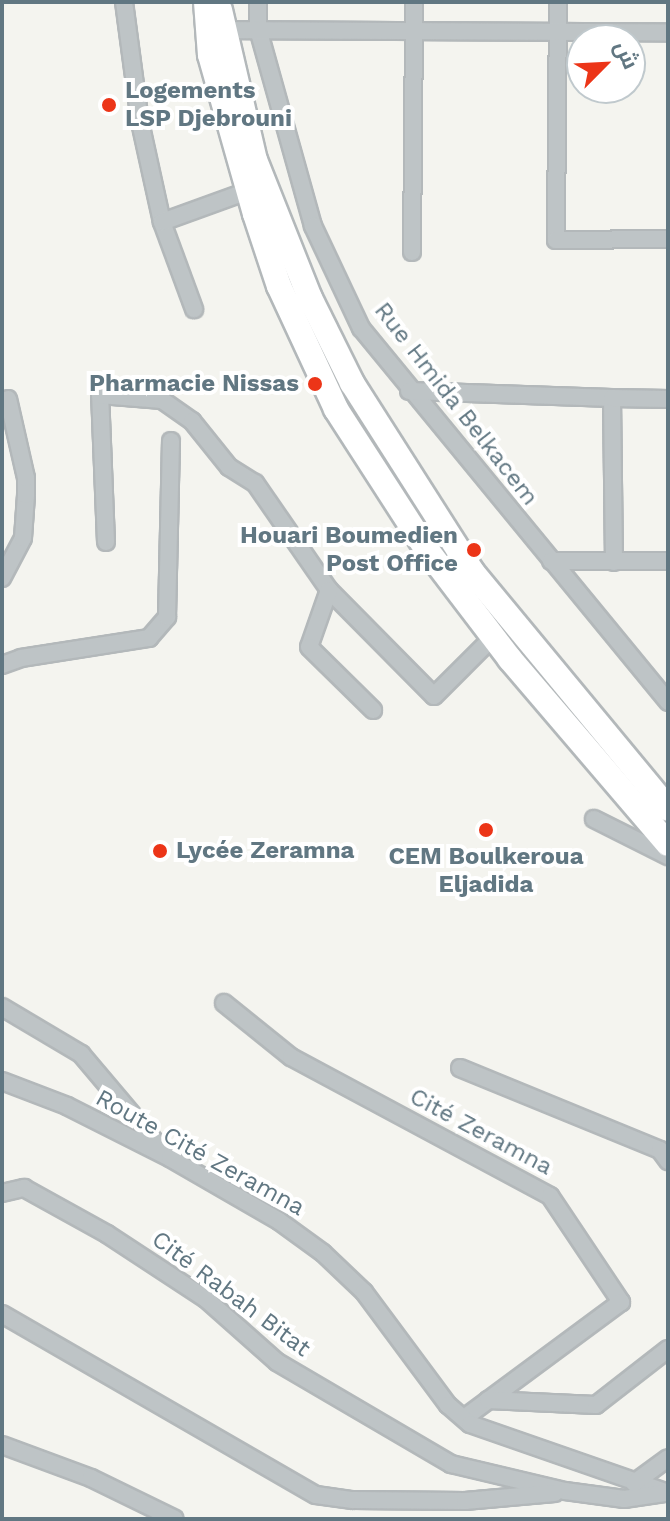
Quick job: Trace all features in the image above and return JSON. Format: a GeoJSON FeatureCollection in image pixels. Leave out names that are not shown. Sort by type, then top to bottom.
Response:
{"type":"FeatureCollection","features":[{"type":"Feature","properties":{"kind":"highway"},"geometry":{"type":"LineString","coordinates":[[206,2],[215,30]]}},
{"type":"Feature","properties":{"kind":"highway"},"geometry":{"type":"LineString","coordinates":[[220,2],[210,55],[256,188],[279,286],[336,409],[397,509],[493,637],[668,844]]}},
{"type":"Feature","properties":{"kind":"highway"},"geometry":{"type":"LineString","coordinates":[[256,188],[352,383],[414,484],[509,620],[668,809]]}},
{"type":"Feature","properties":{"kind":"street"},"geometry":{"type":"LineString","coordinates":[[124,2],[140,122],[162,222],[194,309]]}},
{"type":"Feature","properties":{"kind":"street","name":"Rue Hmida Belkacem"},"geometry":{"type":"LineString","coordinates":[[258,2],[258,29],[313,226],[361,328],[409,391],[668,702]]}},
{"type":"Feature","properties":{"kind":"street"},"geometry":{"type":"LineString","coordinates":[[412,252],[414,2]]}},
{"type":"Feature","properties":{"kind":"street"},"geometry":{"type":"LineString","coordinates":[[558,2],[556,240],[668,239]]}},
{"type":"Feature","properties":{"kind":"street"},"geometry":{"type":"LineString","coordinates":[[215,30],[668,32]]}},
{"type":"Feature","properties":{"kind":"street"},"geometry":{"type":"LineString","coordinates":[[162,222],[256,188]]}},
{"type":"Feature","properties":{"kind":"street"},"geometry":{"type":"LineString","coordinates":[[409,391],[668,399]]}},
{"type":"Feature","properties":{"kind":"street"},"geometry":{"type":"LineString","coordinates":[[106,542],[100,395],[162,400],[192,421],[229,467],[255,483],[329,590],[434,696],[493,637]]}},
{"type":"Feature","properties":{"kind":"street"},"geometry":{"type":"LineString","coordinates":[[612,398],[614,562]]}},
{"type":"Feature","properties":{"kind":"street"},"geometry":{"type":"LineString","coordinates":[[2,578],[23,538],[26,495],[26,478],[8,399]]}},
{"type":"Feature","properties":{"kind":"street"},"geometry":{"type":"LineString","coordinates":[[2,665],[21,658],[149,638],[167,617],[171,441]]}},
{"type":"Feature","properties":{"kind":"street"},"geometry":{"type":"LineString","coordinates":[[551,561],[668,561]]}},
{"type":"Feature","properties":{"kind":"street"},"geometry":{"type":"LineString","coordinates":[[329,590],[309,647],[373,710]]}},
{"type":"Feature","properties":{"kind":"street"},"geometry":{"type":"LineString","coordinates":[[594,819],[668,856]]}},
{"type":"Feature","properties":{"kind":"street","name":"Cité Zeramna"},"geometry":{"type":"LineString","coordinates":[[224,1003],[291,1057],[550,1196],[621,1302],[464,1418]]}},
{"type":"Feature","properties":{"kind":"street"},"geometry":{"type":"LineString","coordinates":[[2,1007],[81,1054],[170,1158]]}},
{"type":"Feature","properties":{"kind":"street","name":"Cité Zeramna"},"geometry":{"type":"LineString","coordinates":[[460,1068],[660,1150],[668,1161]]}},
{"type":"Feature","properties":{"kind":"street","name":"Route Cité Zeramna"},"geometry":{"type":"LineString","coordinates":[[2,1081],[67,1106],[170,1158],[279,1221],[323,1253],[364,1292],[448,1405],[470,1424],[667,1493]]}},
{"type":"Feature","properties":{"kind":"street","name":"Cité Rabah Bitat"},"geometry":{"type":"LineString","coordinates":[[2,1180],[107,1234],[206,1299],[277,1362],[451,1464],[565,1491],[624,1499],[667,1493]]}},
{"type":"Feature","properties":{"kind":"street"},"geometry":{"type":"LineString","coordinates":[[2,1193],[21,1189]]}},
{"type":"Feature","properties":{"kind":"street","name":"Cité Rabah Bitat"},"geometry":{"type":"LineString","coordinates":[[2,1314],[316,1495],[353,1500],[499,1501],[565,1491]]}},
{"type":"Feature","properties":{"kind":"street"},"geometry":{"type":"LineString","coordinates":[[488,1400],[596,1405],[668,1349]]}},
{"type":"Feature","properties":{"kind":"street"},"geometry":{"type":"LineString","coordinates":[[2,1445],[91,1478],[175,1519]]}},
{"type":"Feature","properties":{"kind":"street"},"geometry":{"type":"LineString","coordinates":[[634,1483],[668,1458]]}},
{"type":"Feature","properties":{"kind":"place","name":"Logements LSP Djebrouni"},"geometry":{"type":"Point","coordinates":[109,105]}},
{"type":"Feature","properties":{"kind":"place","name":"Pharmacie Nissas"},"geometry":{"type":"Point","coordinates":[315,384]}},
{"type":"Feature","properties":{"kind":"place","name":"Houari Boumedien Post Office"},"geometry":{"type":"Point","coordinates":[474,550]}},
{"type":"Feature","properties":{"kind":"place","name":"CEM Boulkeroua Eljadida"},"geometry":{"type":"Point","coordinates":[486,830]}},
{"type":"Feature","properties":{"kind":"place","name":"Lycée Zeramna"},"geometry":{"type":"Point","coordinates":[160,851]}}]}
